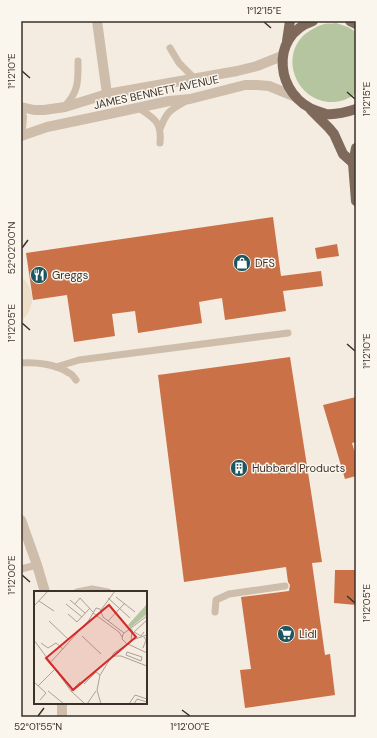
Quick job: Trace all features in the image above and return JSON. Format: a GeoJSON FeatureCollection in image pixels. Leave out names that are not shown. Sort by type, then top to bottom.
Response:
{"type":"FeatureCollection","features":[{"type":"Feature","properties":{"kind":"main road"},"geometry":{"type":"LineString","coordinates":[[290,21],[287,41],[282,56],[283,72],[289,89],[329,128],[334,134],[344,154],[353,163]]}},
{"type":"Feature","properties":{"kind":"main road"},"geometry":{"type":"LineString","coordinates":[[287,41],[306,23],[313,21]]}},
{"type":"Feature","properties":{"kind":"main road"},"geometry":{"type":"LineString","coordinates":[[350,21],[356,24]]}},
{"type":"Feature","properties":{"kind":"main road"},"geometry":{"type":"LineString","coordinates":[[310,108],[326,114],[344,113],[356,109]]}},
{"type":"Feature","properties":{"kind":"main road"},"geometry":{"type":"LineString","coordinates":[[356,148],[353,163],[356,201]]}},
{"type":"Feature","properties":{"kind":"street"},"geometry":{"type":"LineString","coordinates":[[97,21],[107,94]]}},
{"type":"Feature","properties":{"kind":"street","name":"JAMES BENNETT AVENUE"},"geometry":{"type":"LineString","coordinates":[[21,107],[34,110],[44,110],[65,107],[107,94],[237,71],[257,66],[282,56]]}},
{"type":"Feature","properties":{"kind":"street","name":"JAMES BENNETT AVENUE"},"geometry":{"type":"LineString","coordinates":[[21,136],[47,127],[169,101],[190,99],[251,85],[269,86],[296,97]]}},
{"type":"Feature","properties":{"kind":"street"},"geometry":{"type":"LineString","coordinates":[[21,113],[21,128]]}},
{"type":"Feature","properties":{"kind":"street"},"geometry":{"type":"LineString","coordinates":[[21,520],[46,591]]}},
{"type":"Feature","properties":{"kind":"street"},"geometry":{"type":"LineString","coordinates":[[62,704],[62,717]]}},
{"type":"Feature","properties":{"kind":"lane"},"geometry":{"type":"LineString","coordinates":[[170,48],[179,63],[194,78]]}},
{"type":"Feature","properties":{"kind":"lane"},"geometry":{"type":"LineString","coordinates":[[65,107],[74,96],[78,75],[78,61]]}},
{"type":"Feature","properties":{"kind":"lane"},"geometry":{"type":"LineString","coordinates":[[160,129],[164,120],[172,109],[190,99]]}},
{"type":"Feature","properties":{"kind":"lane"},"geometry":{"type":"LineString","coordinates":[[139,108],[152,117],[156,122],[161,133],[160,143]]}},
{"type":"Feature","properties":{"kind":"lane"},"geometry":{"type":"LineString","coordinates":[[56,367],[80,360],[288,333]]}},
{"type":"Feature","properties":{"kind":"lane"},"geometry":{"type":"LineString","coordinates":[[21,363],[32,362],[56,367],[70,373],[76,380]]}},
{"type":"Feature","properties":{"kind":"lane"},"geometry":{"type":"LineString","coordinates":[[21,569],[37,565]]}},
{"type":"Feature","properties":{"kind":"lane"},"geometry":{"type":"LineString","coordinates":[[215,612],[216,600],[229,594],[285,586]]}},
{"type":"Feature","properties":{"kind":"lane"},"geometry":{"type":"LineString","coordinates":[[82,591],[92,589],[103,591]]}},
{"type":"Feature","properties":{"kind":"green space"},"geometry":{"type":"Polygon","coordinates":[[[336,23],[348,27],[356,32],[356,94],[342,101],[333,102],[321,100],[310,95],[302,87],[296,77],[293,66],[293,55],[297,44],[305,34],[321,25],[336,23]]]}},
{"type":"Feature","properties":{"kind":"shaded area"},"geometry":{"type":"Polygon","coordinates":[[[21,278],[25,280],[29,286],[32,295],[32,302],[29,312],[21,322],[21,278]]]}},
{"type":"Feature","properties":{"kind":"building"},"geometry":{"type":"Polygon","coordinates":[[[273,217],[281,276],[321,271],[323,286],[283,291],[286,311],[225,320],[222,298],[199,302],[202,323],[138,333],[135,311],[112,314],[115,336],[74,342],[67,295],[33,300],[26,253],[273,217]]]}},
{"type":"Feature","properties":{"kind":"building"},"geometry":{"type":"Polygon","coordinates":[[[337,244],[339,256],[317,259],[315,248],[337,244]]]}},
{"type":"Feature","properties":{"kind":"building","name":"Hubbard Products"},"geometry":{"type":"Polygon","coordinates":[[[290,357],[322,562],[312,563],[325,655],[330,654],[335,695],[245,708],[240,670],[251,669],[241,597],[289,591],[290,585],[288,582],[286,567],[184,582],[158,375],[290,357]]]}},
{"type":"Feature","properties":{"kind":"building"},"geometry":{"type":"Polygon","coordinates":[[[356,397],[356,442],[352,443],[356,456],[356,476],[345,479],[323,405],[356,397]]]}},
{"type":"Feature","properties":{"kind":"building"},"geometry":{"type":"Polygon","coordinates":[[[335,570],[356,570],[356,605],[334,603],[335,570]]]}},
{"type":"Feature","properties":{"kind":"place","name":"DFS"},"geometry":{"type":"Point","coordinates":[242,263]}},
{"type":"Feature","properties":{"kind":"place","name":"Greggs"},"geometry":{"type":"Point","coordinates":[39,275]}},
{"type":"Feature","properties":{"kind":"place","name":"Hubbard Products"},"geometry":{"type":"Point","coordinates":[239,468]}},
{"type":"Feature","properties":{"kind":"place","name":"Lidl"},"geometry":{"type":"Point","coordinates":[286,634]}}]}
